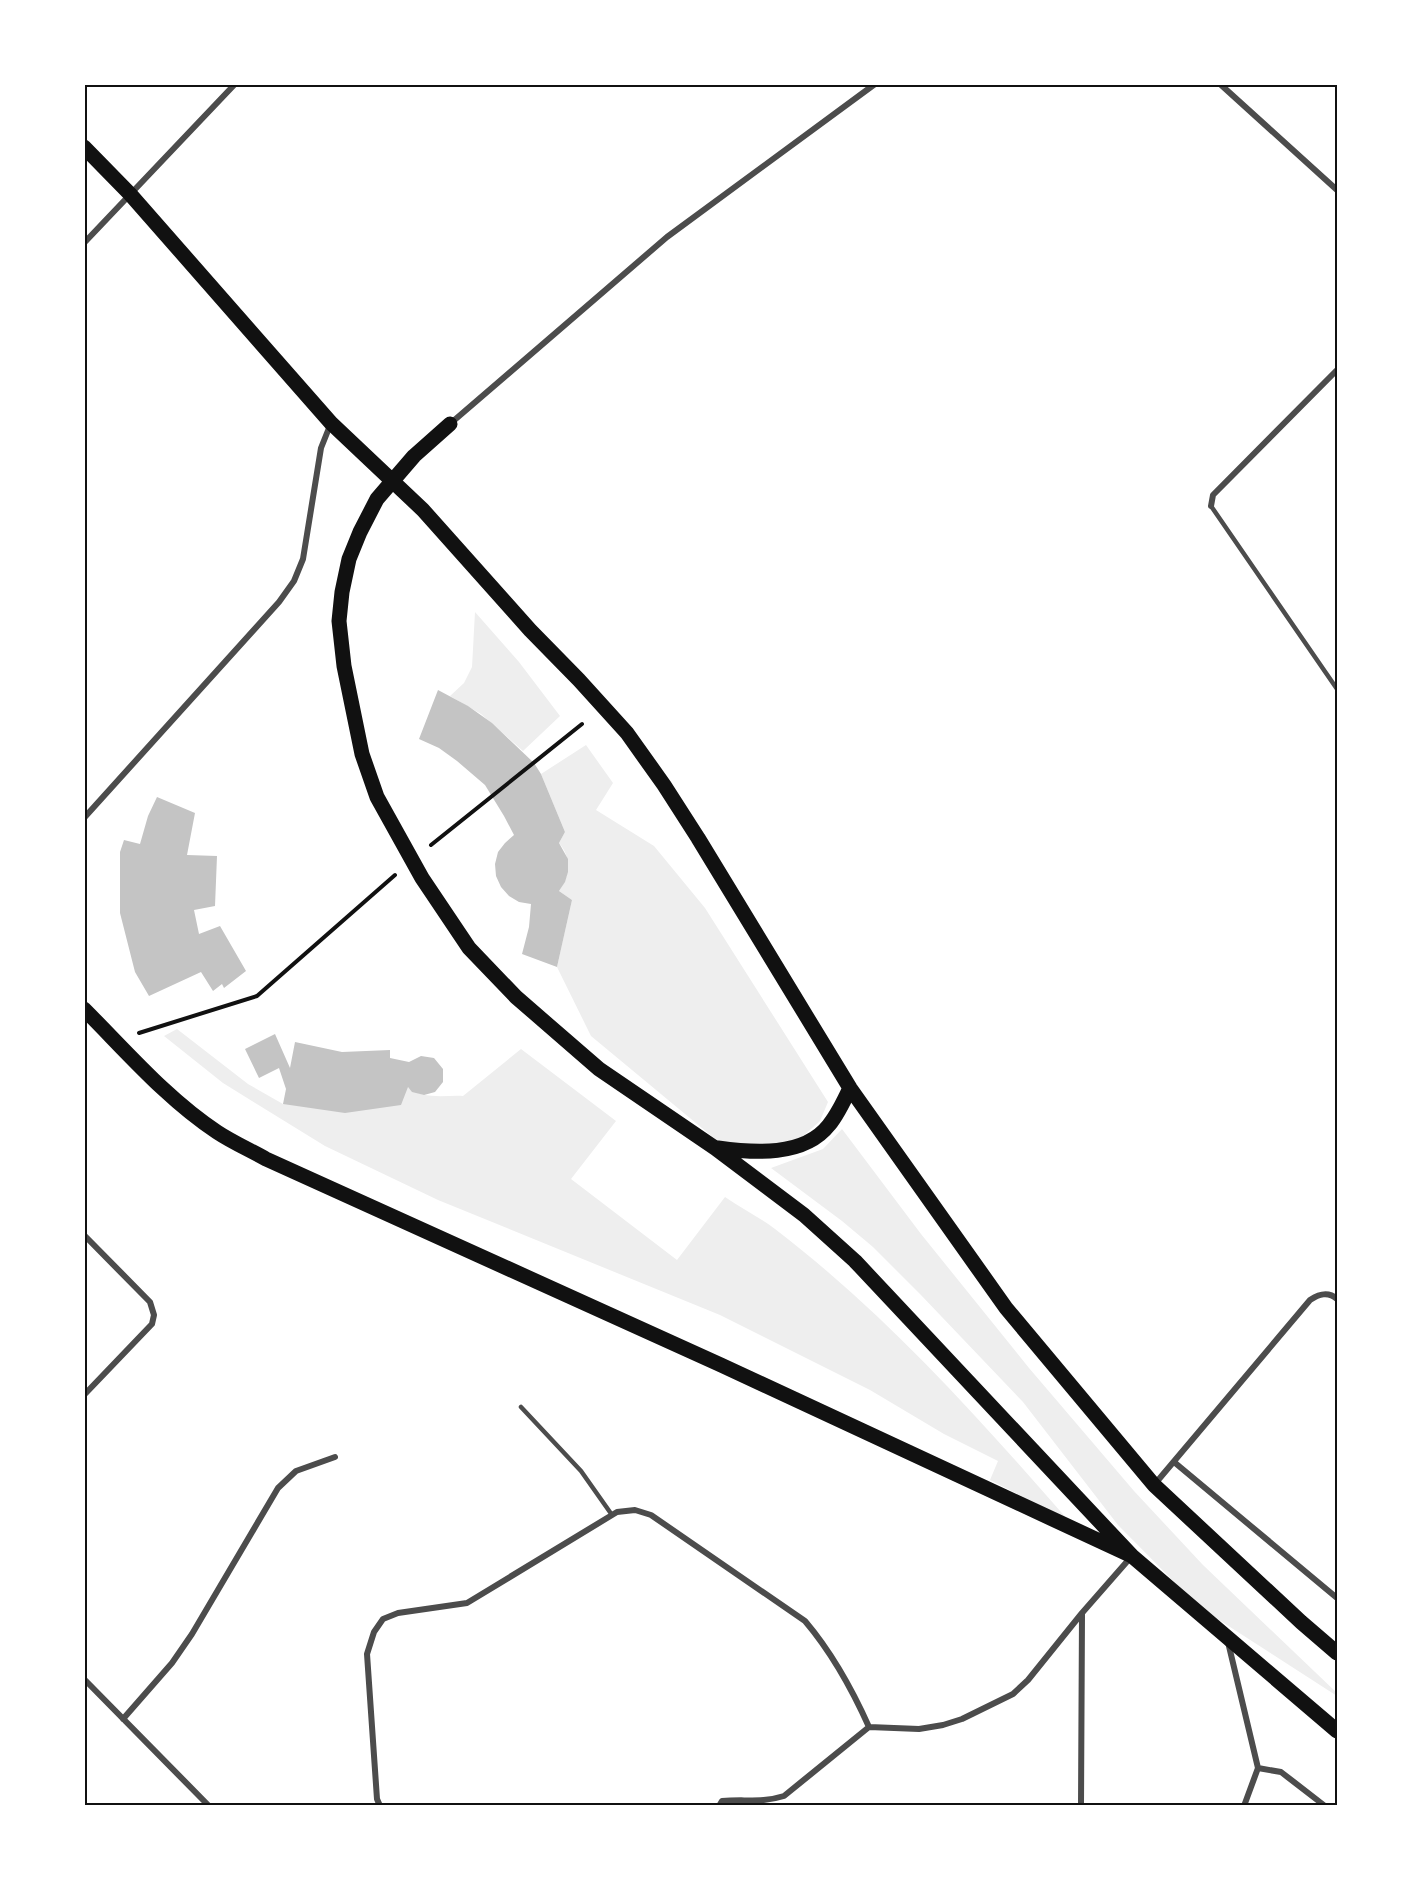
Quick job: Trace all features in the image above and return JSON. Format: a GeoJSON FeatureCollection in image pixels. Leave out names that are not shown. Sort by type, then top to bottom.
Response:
{"type":"FeatureCollection","features":[{"type":"Feature","properties":{"kind":"main road"},"geometry":{"type":"LineString","coordinates":[[84,147],[130,194],[331,423],[423,510],[627,734],[664,785],[698,838],[850,1088],[1006,1308],[1154,1485],[1337,1653]]}},
{"type":"Feature","properties":{"kind":"main road"},"geometry":{"type":"LineString","coordinates":[[450,424],[414,456],[377,499],[360,532],[350,560],[342,592],[339,621],[351,704],[362,754],[377,797],[440,906],[469,948],[491,972],[516,997],[599,1069],[715,1148],[804,1215],[855,1261],[1132,1556],[1337,1731]]}},
{"type":"Feature","properties":{"kind":"main road"},"geometry":{"type":"LineString","coordinates":[[84,1009],[190,1112],[218,1132],[266,1159],[722,1365],[1132,1556]]}},
{"type":"Feature","properties":{"kind":"main road"},"geometry":{"type":"LineString","coordinates":[[715,1148],[766,1152],[782,1150],[815,1138],[828,1127],[850,1088]]}},
{"type":"Feature","properties":{"kind":"street"},"geometry":{"type":"LineString","coordinates":[[84,243],[235,84]]}},
{"type":"Feature","properties":{"kind":"street"},"geometry":{"type":"LineString","coordinates":[[450,424],[668,237],[875,84]]}},
{"type":"Feature","properties":{"kind":"street"},"geometry":{"type":"LineString","coordinates":[[1220,84],[1337,190]]}},
{"type":"Feature","properties":{"kind":"street"},"geometry":{"type":"LineString","coordinates":[[1211,506],[1213,495],[1337,369]]}},
{"type":"Feature","properties":{"kind":"street"},"geometry":{"type":"LineString","coordinates":[[84,818],[279,602],[294,581],[303,559],[321,448],[331,423]]}},
{"type":"Feature","properties":{"kind":"street"},"geometry":{"type":"LineString","coordinates":[[84,1235],[150,1302],[154,1315],[152,1324],[84,1395]]}},
{"type":"Feature","properties":{"kind":"street"},"geometry":{"type":"LineString","coordinates":[[1154,1485],[1310,1300],[1319,1294],[1332,1295],[1337,1299]]}},
{"type":"Feature","properties":{"kind":"street"},"geometry":{"type":"LineString","coordinates":[[123,1719],[172,1663],[192,1634],[278,1488],[296,1471],[334,1457]]}},
{"type":"Feature","properties":{"kind":"street"},"geometry":{"type":"LineString","coordinates":[[1174,1462],[1337,1598]]}},
{"type":"Feature","properties":{"kind":"street"},"geometry":{"type":"LineString","coordinates":[[380,1806],[377,1799],[367,1654],[374,1632],[383,1619],[398,1613],[468,1603],[617,1512],[635,1510],[651,1515],[805,1621],[822,1641],[850,1685],[870,1727]]}},
{"type":"Feature","properties":{"kind":"street"},"geometry":{"type":"LineString","coordinates":[[719,1806],[722,1801],[767,1802],[784,1796],[870,1727],[919,1729],[943,1725],[962,1719],[1013,1694],[1028,1680],[1132,1556]]}},
{"type":"Feature","properties":{"kind":"street"},"geometry":{"type":"LineString","coordinates":[[1081,1806],[1082,1613]]}},
{"type":"Feature","properties":{"kind":"street"},"geometry":{"type":"LineString","coordinates":[[1227,1637],[1258,1768],[1244,1806]]}},
{"type":"Feature","properties":{"kind":"street"},"geometry":{"type":"LineString","coordinates":[[84,1679],[209,1806]]}},
{"type":"Feature","properties":{"kind":"street"},"geometry":{"type":"LineString","coordinates":[[1258,1768],[1281,1772],[1325,1806]]}},
{"type":"Feature","properties":{"kind":"lane"},"geometry":{"type":"LineString","coordinates":[[1211,506],[1337,689]]}},
{"type":"Feature","properties":{"kind":"lane"},"geometry":{"type":"LineString","coordinates":[[521,1407],[581,1471],[612,1515]]}},
{"type":"Feature","properties":{"kind":"path"},"geometry":{"type":"LineString","coordinates":[[446,833],[582,724]]}},
{"type":"Feature","properties":{"kind":"path"},"geometry":{"type":"LineString","coordinates":[[115,1040],[257,996],[388,880]]}},
{"type":"Feature","properties":{"kind":"shaded area"},"geometry":{"type":"Polygon","coordinates":[[[475,612],[519,662],[560,716],[523,751],[481,714],[450,696],[464,683],[472,667],[475,612]]]}},
{"type":"Feature","properties":{"kind":"shaded area"},"geometry":{"type":"Polygon","coordinates":[[[586,745],[613,783],[596,810],[654,846],[705,908],[828,1102],[820,1121],[802,1137],[752,1149],[720,1143],[591,1036],[557,967],[572,900],[559,891],[568,867],[566,855],[559,843],[565,832],[541,774],[586,745]]]}},
{"type":"Feature","properties":{"kind":"shaded area"},"geometry":{"type":"Polygon","coordinates":[[[177,1029],[248,1084],[283,1104],[408,1087],[420,1094],[463,1096],[521,1049],[616,1121],[571,1179],[677,1260],[725,1197],[769,1225],[854,1295],[929,1367],[1068,1520],[990,1480],[998,1461],[944,1434],[870,1390],[720,1315],[438,1200],[325,1146],[223,1083],[164,1036],[177,1029]]]}},
{"type":"Feature","properties":{"kind":"shaded area"},"geometry":{"type":"Polygon","coordinates":[[[842,1129],[921,1234],[1029,1368],[1134,1491],[1203,1565],[1337,1693],[1337,1696],[1199,1607],[1118,1525],[1023,1402],[920,1294],[873,1247],[771,1168],[823,1149],[842,1129]]]}},
{"type":"Feature","properties":{"kind":"building"},"geometry":{"type":"Polygon","coordinates":[[[438,690],[468,706],[492,723],[534,763],[541,774],[565,832],[559,843],[568,859],[568,872],[559,891],[572,900],[557,967],[522,954],[529,927],[531,904],[519,902],[509,896],[501,887],[496,876],[495,864],[498,852],[514,835],[504,816],[485,785],[439,748],[419,739],[438,690]]]}},
{"type":"Feature","properties":{"kind":"building"},"geometry":{"type":"Polygon","coordinates":[[[157,797],[195,813],[187,855],[217,856],[215,906],[194,910],[199,934],[220,926],[246,971],[224,988],[222,984],[213,991],[201,972],[149,996],[135,972],[120,913],[120,852],[124,840],[140,844],[148,816],[157,797]]]}},
{"type":"Feature","properties":{"kind":"building"},"geometry":{"type":"Polygon","coordinates":[[[275,1034],[290,1068],[295,1042],[342,1052],[390,1050],[390,1058],[409,1062],[421,1056],[434,1058],[443,1069],[443,1082],[435,1092],[424,1095],[412,1092],[408,1087],[401,1105],[345,1113],[283,1104],[286,1089],[279,1068],[259,1078],[245,1049],[275,1034]]]}}]}
